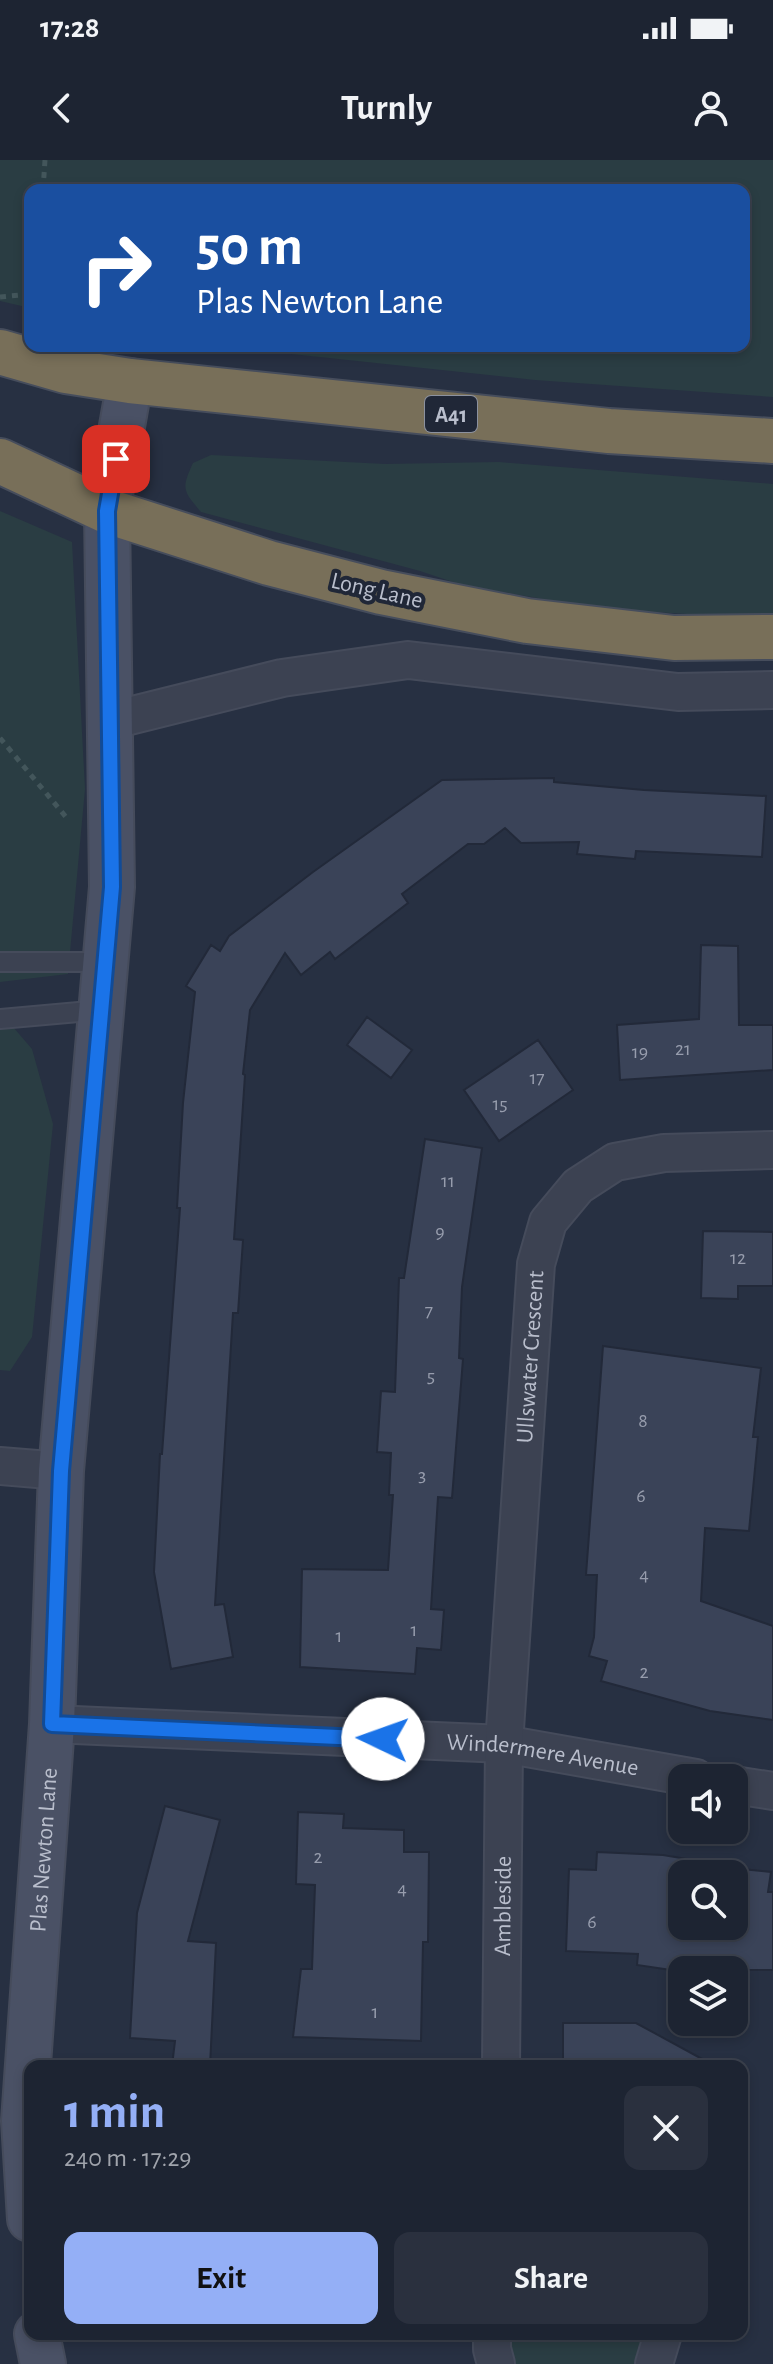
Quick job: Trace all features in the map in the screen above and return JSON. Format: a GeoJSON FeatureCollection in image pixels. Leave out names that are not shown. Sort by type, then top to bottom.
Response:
{"type":"FeatureCollection","features":[{"type":"Feature","properties":{"kind":"highway","name":"A41"},"geometry":{"type":"LineString","coordinates":[[0,352],[66,371],[130,381],[609,431],[773,441]]}},
{"type":"Feature","properties":{"kind":"highway","name":"Long Lane"},"geometry":{"type":"LineString","coordinates":[[0,461],[107,511],[269,563],[381,592],[527,621],[674,638],[773,637]]}},
{"type":"Feature","properties":{"kind":"street","name":"Plas Newton Lane"},"geometry":{"type":"LineString","coordinates":[[24,2187],[12,2122],[52,1724],[61,1471],[112,871],[107,511],[130,381]]}},
{"type":"Feature","properties":{"kind":"street"},"geometry":{"type":"LineString","coordinates":[[109,721],[282,678],[408,660],[678,692],[773,690]]}},
{"type":"Feature","properties":{"kind":"street","name":"Ullswater Crescent"},"geometry":{"type":"LineString","coordinates":[[504,1744],[536,1264],[548,1222],[578,1186],[615,1162],[664,1153],[773,1150]]}},
{"type":"Feature","properties":{"kind":"street"},"geometry":{"type":"LineString","coordinates":[[0,1466],[61,1471]]}},
{"type":"Feature","properties":{"kind":"street","name":"Windermere Avenue"},"geometry":{"type":"LineString","coordinates":[[52,1724],[504,1744],[668,1773]]}},
{"type":"Feature","properties":{"kind":"street","name":"Ambleside"},"geometry":{"type":"LineString","coordinates":[[501,2060],[504,1744]]}},
{"type":"Feature","properties":{"kind":"street"},"geometry":{"type":"LineString","coordinates":[[748,1787],[773,1791]]}},
{"type":"Feature","properties":{"kind":"street"},"geometry":{"type":"LineString","coordinates":[[38,2340],[43,2364]]}},
{"type":"Feature","properties":{"kind":"street"},"geometry":{"type":"LineString","coordinates":[[492,2340],[496,2364]]}},
{"type":"Feature","properties":{"kind":"street"},"geometry":{"type":"LineString","coordinates":[[654,2364],[661,2340]]}},
{"type":"Feature","properties":{"kind":"lane"},"geometry":{"type":"LineString","coordinates":[[0,962],[105,962]]}},
{"type":"Feature","properties":{"kind":"lane"},"geometry":{"type":"LineString","coordinates":[[0,1019],[101,1010]]}},
{"type":"Feature","properties":{"kind":"path"},"geometry":{"type":"LineString","coordinates":[[43,184],[45,160]]}},
{"type":"Feature","properties":{"kind":"path"},"geometry":{"type":"LineString","coordinates":[[0,297],[24,295]]}},
{"type":"Feature","properties":{"kind":"path"},"geometry":{"type":"LineString","coordinates":[[0,738],[112,871]]}},
{"type":"Feature","properties":{"kind":"shaded area"},"geometry":{"type":"Polygon","coordinates":[[[0,160],[773,160],[773,397],[535,380],[273,352],[750,352],[750,184],[24,184],[24,307],[0,301],[0,160]]]}},
{"type":"Feature","properties":{"kind":"shaded area"},"geometry":{"type":"Polygon","coordinates":[[[211,455],[385,464],[499,462],[773,484],[773,619],[602,609],[462,585],[201,512],[187,494],[186,484],[193,463],[211,455]]]}},
{"type":"Feature","properties":{"kind":"shaded area"},"geometry":{"type":"Polygon","coordinates":[[[0,511],[72,542],[85,789],[68,974],[0,982],[0,511]]]}},
{"type":"Feature","properties":{"kind":"shaded area"},"geometry":{"type":"Polygon","coordinates":[[[0,1017],[7,1020],[32,1049],[53,1124],[32,1337],[10,1371],[0,1370],[0,1017]]]}},
{"type":"Feature","properties":{"kind":"shaded area"},"geometry":{"type":"Polygon","coordinates":[[[493,2340],[661,2340],[654,2364],[496,2364],[493,2340]]]}},
{"type":"Feature","properties":{"kind":"building"},"geometry":{"type":"Polygon","coordinates":[[[554,778],[554,782],[644,790],[766,796],[762,857],[636,851],[635,859],[577,854],[579,842],[521,843],[505,828],[484,844],[468,844],[402,894],[408,903],[335,959],[330,952],[301,975],[285,953],[250,1010],[243,1074],[234,1239],[243,1240],[238,1313],[233,1313],[215,1605],[224,1604],[233,1657],[171,1669],[154,1572],[160,1454],[180,1208],[177,1208],[183,1103],[195,992],[186,986],[211,945],[220,951],[229,936],[442,780],[554,778]]]}},
{"type":"Feature","properties":{"kind":"building"},"geometry":{"type":"Polygon","coordinates":[[[701,945],[738,946],[739,1025],[773,1025],[773,1070],[620,1080],[617,1025],[699,1019],[701,945]]]}},
{"type":"Feature","properties":{"kind":"building"},"geometry":{"type":"Polygon","coordinates":[[[367,1017],[412,1050],[391,1078],[347,1045],[367,1017]]]}},
{"type":"Feature","properties":{"kind":"building"},"geometry":{"type":"Polygon","coordinates":[[[538,1040],[573,1090],[499,1141],[464,1090],[538,1040]]]}},
{"type":"Feature","properties":{"kind":"building"},"geometry":{"type":"Polygon","coordinates":[[[425,1139],[482,1148],[462,1287],[459,1358],[463,1359],[452,1498],[438,1497],[431,1609],[444,1610],[441,1650],[417,1648],[415,1674],[300,1667],[302,1569],[388,1570],[393,1495],[389,1495],[391,1453],[377,1452],[381,1391],[395,1392],[399,1278],[404,1278],[425,1139]]]}},
{"type":"Feature","properties":{"kind":"building"},"geometry":{"type":"Polygon","coordinates":[[[703,1231],[773,1232],[773,1286],[738,1286],[738,1299],[701,1298],[703,1231]]]}},
{"type":"Feature","properties":{"kind":"building"},"geometry":{"type":"Polygon","coordinates":[[[603,1346],[761,1368],[753,1437],[758,1437],[749,1531],[705,1528],[701,1601],[773,1626],[773,1720],[710,1711],[601,1681],[607,1661],[589,1656],[594,1637],[597,1575],[586,1575],[603,1346]]]}},
{"type":"Feature","properties":{"kind":"building"},"geometry":{"type":"Polygon","coordinates":[[[165,1806],[220,1820],[188,1941],[216,1943],[210,2060],[173,2060],[175,2041],[130,2038],[137,1913],[165,1806]]]}},
{"type":"Feature","properties":{"kind":"building"},"geometry":{"type":"Polygon","coordinates":[[[298,1812],[344,1814],[343,1828],[404,1830],[404,1852],[429,1852],[428,1942],[423,1942],[421,2041],[293,2037],[301,1969],[312,1969],[315,1885],[296,1884],[298,1812]]]}},
{"type":"Feature","properties":{"kind":"building"},"geometry":{"type":"Polygon","coordinates":[[[597,1852],[663,1855],[693,1860],[668,1860],[668,1940],[748,1940],[748,1870],[771,1872],[768,1892],[773,1892],[773,1970],[748,1970],[748,1956],[668,1956],[668,1970],[637,1965],[638,1954],[566,1951],[569,1869],[596,1870],[597,1852]]]}},
{"type":"Feature","properties":{"kind":"building"},"geometry":{"type":"Polygon","coordinates":[[[563,2023],[636,2023],[704,2060],[563,2060],[563,2023]]]}},
{"type":"Feature","properties":{"kind":"route"},"geometry":{"type":"LineString","coordinates":[[116,459],[107,511],[112,887],[61,1471],[52,1724],[383,1739]]}}]}
